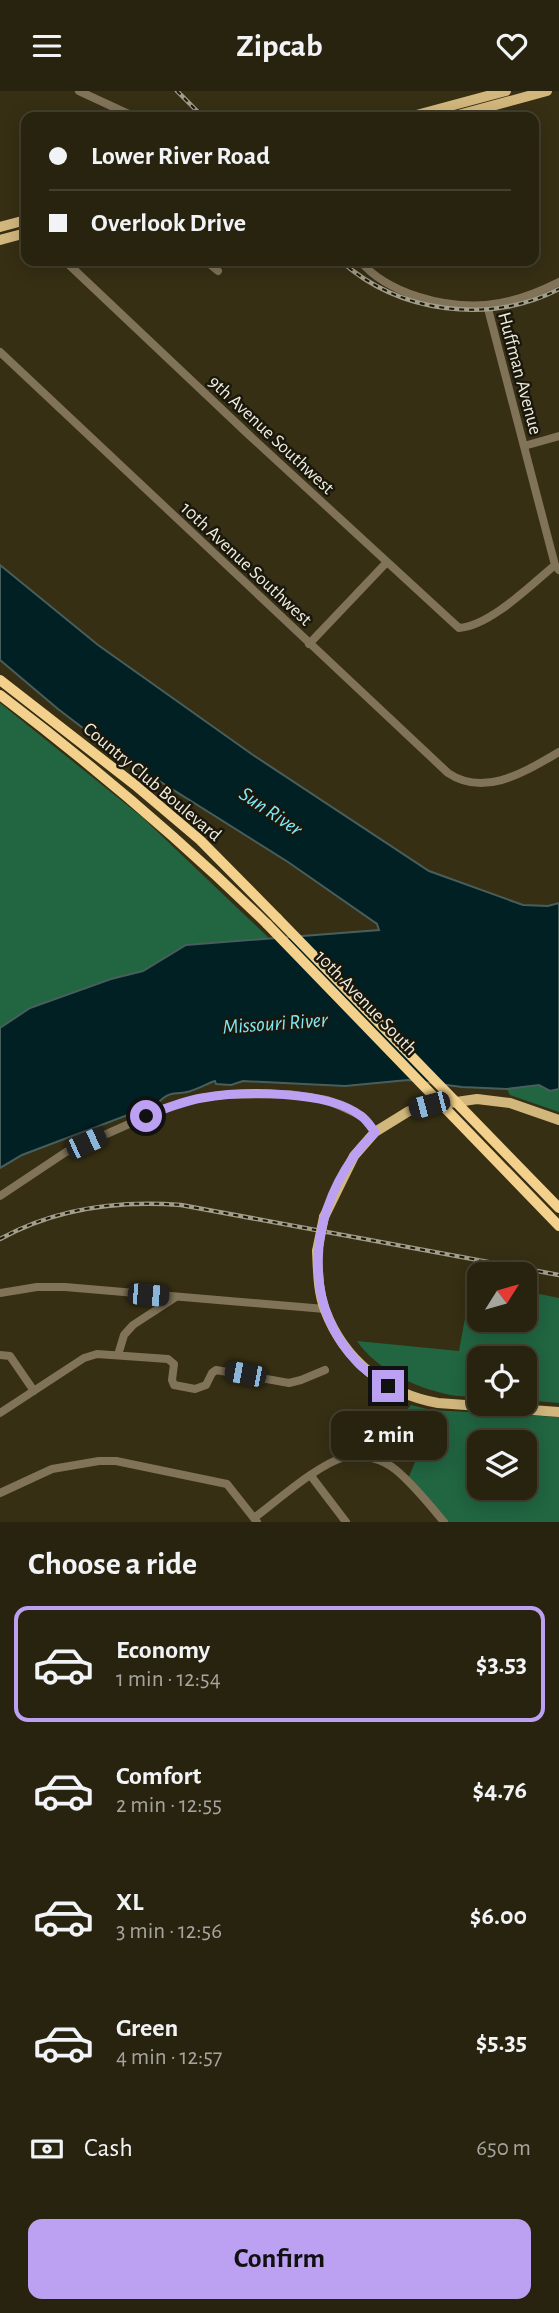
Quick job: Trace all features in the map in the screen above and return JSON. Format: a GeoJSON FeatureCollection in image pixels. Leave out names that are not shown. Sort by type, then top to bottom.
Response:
{"type":"FeatureCollection","features":[{"type":"Feature","properties":{"kind":"highway","name":"Country Club Boulevard"},"geometry":{"type":"LineString","coordinates":[[0,680],[191,832],[272,921]]}},
{"type":"Feature","properties":{"kind":"highway","name":"Country Club Boulevard"},"geometry":{"type":"LineString","coordinates":[[0,695],[114,784],[272,921]]}},
{"type":"Feature","properties":{"kind":"highway","name":"10th Avenue South"},"geometry":{"type":"LineString","coordinates":[[272,921],[559,1207]]}},
{"type":"Feature","properties":{"kind":"highway","name":"10th Avenue South"},"geometry":{"type":"LineString","coordinates":[[272,921],[559,1226]]}},
{"type":"Feature","properties":{"kind":"main road"},"geometry":{"type":"LineString","coordinates":[[428,112],[506,91]]}},
{"type":"Feature","properties":{"kind":"main road"},"geometry":{"type":"LineString","coordinates":[[470,112],[547,91]]}},
{"type":"Feature","properties":{"kind":"main road"},"geometry":{"type":"LineString","coordinates":[[0,227],[21,222]]}},
{"type":"Feature","properties":{"kind":"main road"},"geometry":{"type":"LineString","coordinates":[[0,240],[21,234]]}},
{"type":"Feature","properties":{"kind":"main road"},"geometry":{"type":"LineString","coordinates":[[559,1120],[510,1103],[477,1099],[429,1105],[410,1111],[375,1132],[354,1156],[324,1217],[317,1251],[318,1278],[325,1310],[334,1329],[359,1364],[388,1386],[404,1394],[438,1403],[559,1412]]}},
{"type":"Feature","properties":{"kind":"street"},"geometry":{"type":"LineString","coordinates":[[79,91],[124,112]]}},
{"type":"Feature","properties":{"kind":"street","name":"9th Avenue Southwest"},"geometry":{"type":"LineString","coordinates":[[70,266],[459,628],[471,627],[557,568]]}},
{"type":"Feature","properties":{"kind":"street"},"geometry":{"type":"LineString","coordinates":[[212,266],[218,271]]}},
{"type":"Feature","properties":{"kind":"street"},"geometry":{"type":"LineString","coordinates":[[365,266],[399,289],[453,303],[487,305],[525,296],[559,282]]}},
{"type":"Feature","properties":{"kind":"street","name":"Huffman Avenue"},"geometry":{"type":"LineString","coordinates":[[487,305],[557,568]]}},
{"type":"Feature","properties":{"kind":"street","name":"10th Avenue Southwest"},"geometry":{"type":"LineString","coordinates":[[0,352],[448,773],[458,779],[480,784],[499,782],[559,752]]}},
{"type":"Feature","properties":{"kind":"street"},"geometry":{"type":"LineString","coordinates":[[524,446],[559,436]]}},
{"type":"Feature","properties":{"kind":"street"},"geometry":{"type":"LineString","coordinates":[[309,644],[387,562]]}},
{"type":"Feature","properties":{"kind":"street"},"geometry":{"type":"LineString","coordinates":[[0,1196],[66,1152],[165,1108],[200,1098],[289,1094],[327,1100],[362,1116],[375,1132]]}},
{"type":"Feature","properties":{"kind":"street"},"geometry":{"type":"LineString","coordinates":[[0,1293],[37,1287],[65,1287],[325,1310]]}},
{"type":"Feature","properties":{"kind":"street"},"geometry":{"type":"LineString","coordinates":[[118,1355],[124,1335],[132,1325],[176,1297]]}},
{"type":"Feature","properties":{"kind":"street"},"geometry":{"type":"LineString","coordinates":[[0,1413],[84,1358],[97,1354],[172,1360],[174,1385],[195,1389],[206,1385],[216,1370],[289,1383],[325,1370]]}},
{"type":"Feature","properties":{"kind":"street"},"geometry":{"type":"LineString","coordinates":[[0,1355],[10,1356],[34,1391]]}},
{"type":"Feature","properties":{"kind":"street"},"geometry":{"type":"LineString","coordinates":[[359,1457],[360,1440]]}},
{"type":"Feature","properties":{"kind":"street"},"geometry":{"type":"LineString","coordinates":[[0,1493],[59,1467],[116,1461],[227,1484],[256,1520],[312,1476],[336,1460],[348,1456],[380,1461],[401,1474],[444,1522]]}},
{"type":"Feature","properties":{"kind":"street"},"geometry":{"type":"LineString","coordinates":[[312,1476],[346,1522]]}},
{"type":"Feature","properties":{"kind":"green space"},"geometry":{"type":"Polygon","coordinates":[[[0,703],[142,817],[271,940],[186,945],[143,971],[111,979],[30,1008],[0,1028],[0,703]]]}},
{"type":"Feature","properties":{"kind":"green space"},"geometry":{"type":"Polygon","coordinates":[[[539,1085],[550,1091],[559,1089],[559,1112],[510,1095],[507,1089],[539,1085]]]}},
{"type":"Feature","properties":{"kind":"green space"},"geometry":{"type":"Polygon","coordinates":[[[537,1293],[559,1298],[559,1403],[537,1401],[537,1346],[467,1346],[467,1397],[434,1391],[397,1375],[374,1360],[357,1341],[459,1351],[467,1307],[467,1332],[537,1332],[537,1293]]]}},
{"type":"Feature","properties":{"kind":"green space"},"geometry":{"type":"Polygon","coordinates":[[[411,1405],[431,1410],[467,1412],[467,1416],[559,1417],[559,1522],[444,1522],[407,1481],[421,1448],[393,1426],[411,1405]]]}},
{"type":"Feature","properties":{"kind":"water"},"geometry":{"type":"Polygon","coordinates":[[[0,565],[98,645],[253,755],[429,871],[523,905],[548,906],[559,903],[559,1089],[550,1091],[539,1085],[507,1089],[462,1087],[408,1080],[345,1086],[243,1081],[231,1085],[216,1084],[215,1081],[190,1091],[168,1095],[157,1104],[22,1155],[0,1168],[0,1028],[30,1008],[111,979],[143,971],[186,945],[379,930],[377,924],[288,862],[121,757],[0,660],[0,565]]]}},
{"type":"Feature","properties":{"kind":"railway"},"geometry":{"type":"LineString","coordinates":[[177,91],[198,112]]}},
{"type":"Feature","properties":{"kind":"railway"},"geometry":{"type":"LineString","coordinates":[[347,266],[364,279],[390,292],[417,302],[446,308],[475,310],[504,307],[559,289]]}},
{"type":"Feature","properties":{"kind":"railway"},"geometry":{"type":"LineString","coordinates":[[0,1239],[21,1228],[65,1213],[111,1205],[181,1205],[559,1275]]}},
{"type":"Feature","properties":{"kind":"route"},"geometry":{"type":"LineString","coordinates":[[146,1116],[200,1098],[289,1094],[327,1100],[362,1116],[375,1132],[354,1156],[331,1199],[317,1251],[318,1278],[325,1310],[345,1346],[359,1364],[388,1386]]}},
{"type":"Feature","properties":{"kind":"water label","name":"Sun River"},"geometry":{"type":"Point","coordinates":[271,811]}},
{"type":"Feature","properties":{"kind":"water label","name":"Missouri River"},"geometry":{"type":"Point","coordinates":[275,1023]}}]}
